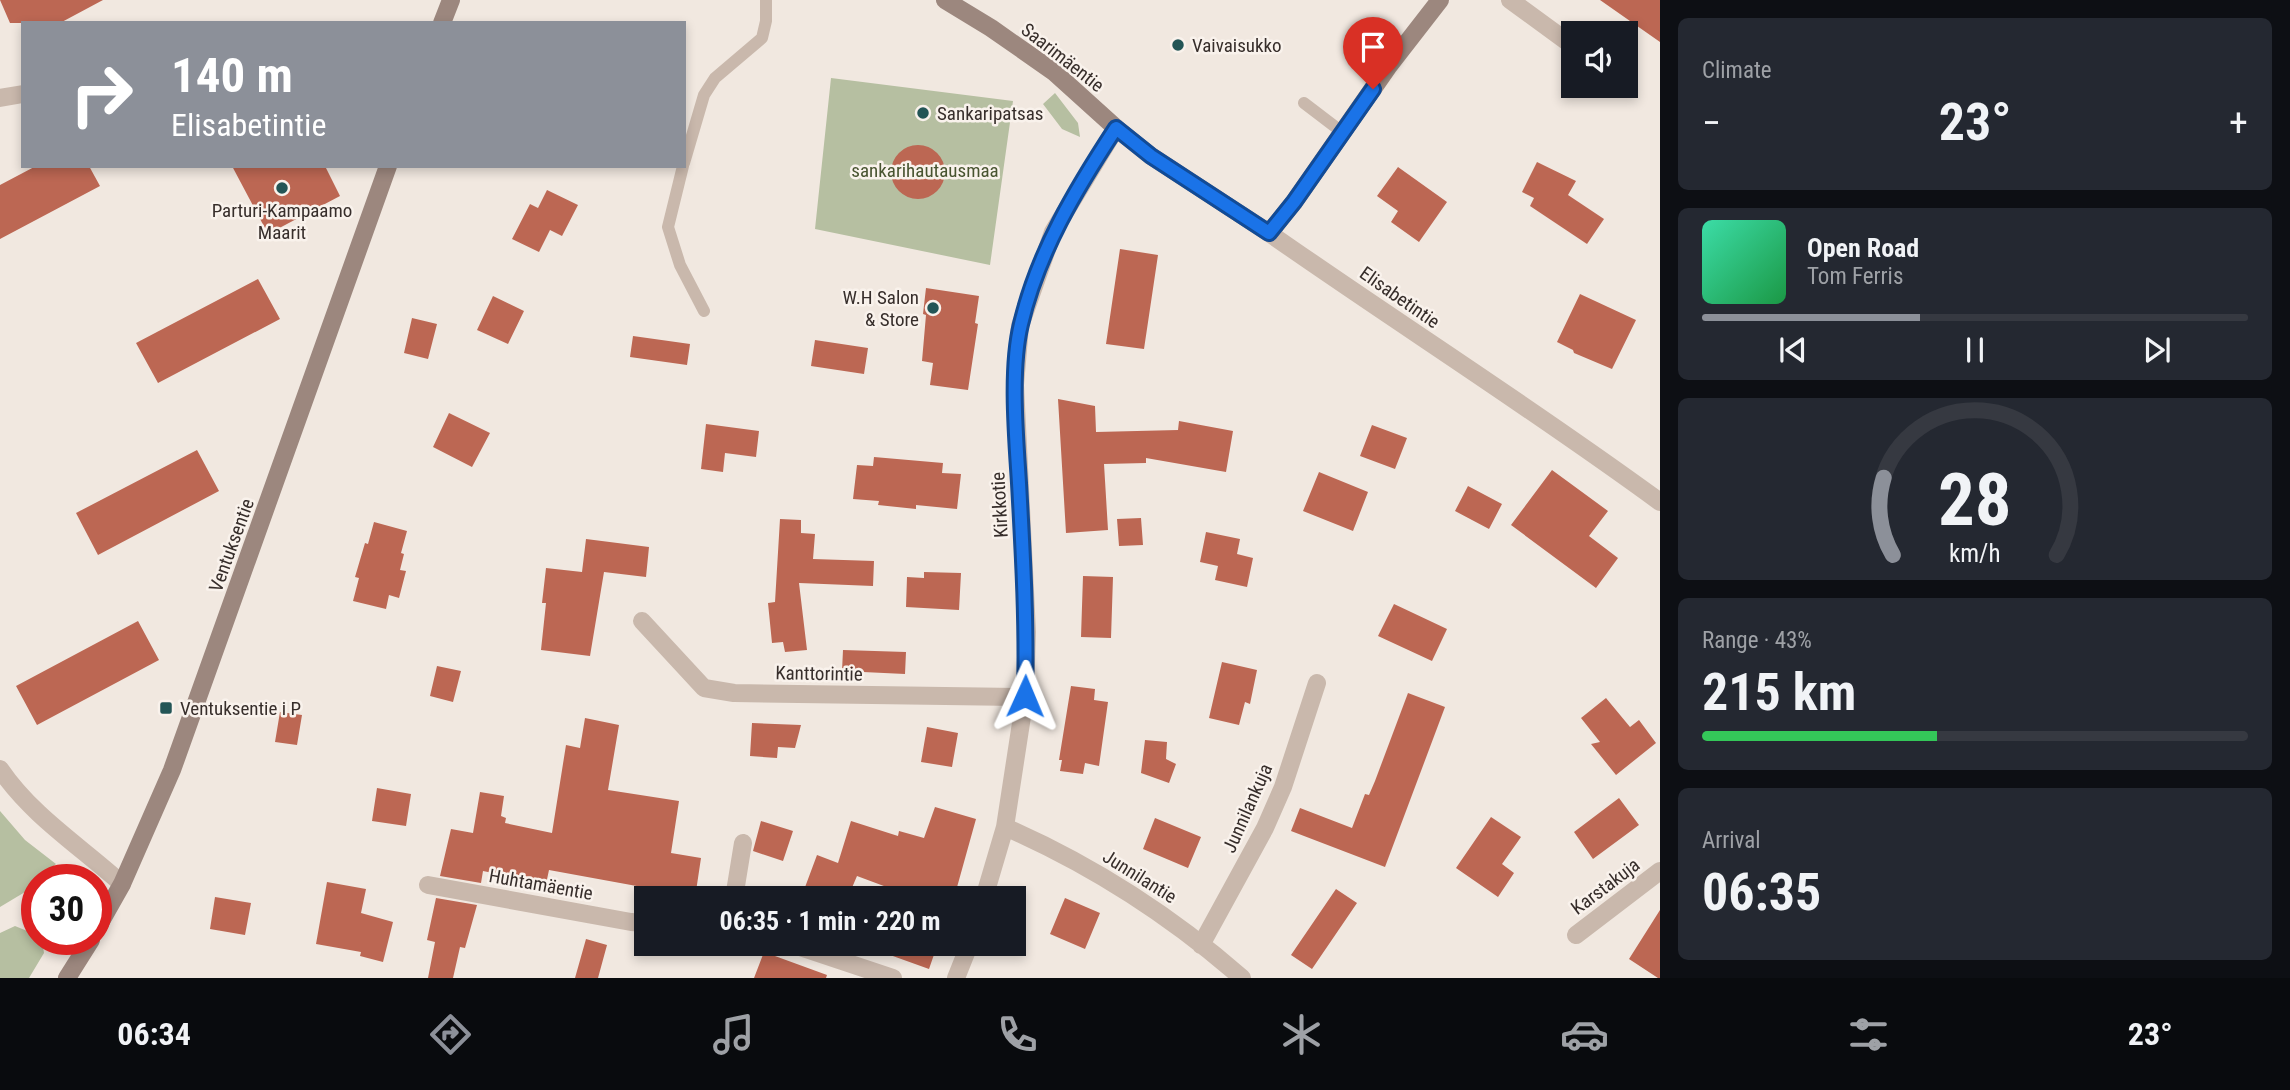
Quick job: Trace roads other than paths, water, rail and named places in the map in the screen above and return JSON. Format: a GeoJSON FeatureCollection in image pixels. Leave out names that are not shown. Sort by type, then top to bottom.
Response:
{"type":"FeatureCollection","features":[{"type":"Feature","properties":{"kind":"main road"},"geometry":{"type":"LineString","coordinates":[[443,21],[451,0]]}},
{"type":"Feature","properties":{"kind":"main road","name":"Saarimäentie"},"geometry":{"type":"LineString","coordinates":[[945,0],[1054,72],[1116,128]]}},
{"type":"Feature","properties":{"kind":"main road"},"geometry":{"type":"LineString","coordinates":[[1269,233],[1440,0]]}},
{"type":"Feature","properties":{"kind":"main road","name":"Elisabetintie"},"geometry":{"type":"LineString","coordinates":[[1116,128],[1151,156],[1269,233]]}},
{"type":"Feature","properties":{"kind":"main road","name":"Ventuksentie"},"geometry":{"type":"LineString","coordinates":[[112,902],[172,770],[387,168]]}},
{"type":"Feature","properties":{"kind":"main road"},"geometry":{"type":"LineString","coordinates":[[67,978],[82,955]]}},
{"type":"Feature","properties":{"kind":"street"},"geometry":{"type":"LineString","coordinates":[[1510,0],[1561,37]]}},
{"type":"Feature","properties":{"kind":"street"},"geometry":{"type":"LineString","coordinates":[[0,98],[21,94]]}},
{"type":"Feature","properties":{"kind":"street","name":"Kirkkotie"},"geometry":{"type":"LineString","coordinates":[[988,886],[1005,827],[1025,696],[1027,632],[1015,385],[1020,326],[1053,232],[1116,128]]}},
{"type":"Feature","properties":{"kind":"street","name":"Elisabetintie"},"geometry":{"type":"LineString","coordinates":[[1269,233],[1470,372],[1579,443],[1660,502]]}},
{"type":"Feature","properties":{"kind":"street","name":"Kanttorintie"},"geometry":{"type":"LineString","coordinates":[[642,621],[704,688],[733,693],[1025,696]]}},
{"type":"Feature","properties":{"kind":"street","name":"Junnilankuja"},"geometry":{"type":"LineString","coordinates":[[1201,945],[1265,828],[1283,787],[1317,683]]}},
{"type":"Feature","properties":{"kind":"street"},"geometry":{"type":"LineString","coordinates":[[0,769],[14,790],[36,813],[122,884]]}},
{"type":"Feature","properties":{"kind":"street","name":"Junnilantie"},"geometry":{"type":"LineString","coordinates":[[1005,827],[1046,845],[1112,881],[1168,918],[1242,978]]}},
{"type":"Feature","properties":{"kind":"street"},"geometry":{"type":"LineString","coordinates":[[736,886],[743,843]]}},
{"type":"Feature","properties":{"kind":"street","name":"Karstakuja"},"geometry":{"type":"LineString","coordinates":[[1576,935],[1660,871]]}},
{"type":"Feature","properties":{"kind":"street","name":"Huhtamäentie"},"geometry":{"type":"LineString","coordinates":[[428,885],[634,922]]}},
{"type":"Feature","properties":{"kind":"street"},"geometry":{"type":"LineString","coordinates":[[827,956],[893,978]]}},
{"type":"Feature","properties":{"kind":"street"},"geometry":{"type":"LineString","coordinates":[[956,978],[965,956]]}},
{"type":"Feature","properties":{"kind":"lane"},"geometry":{"type":"LineString","coordinates":[[686,158],[704,95],[715,78],[762,38],[766,21],[766,0]]}},
{"type":"Feature","properties":{"kind":"lane"},"geometry":{"type":"LineString","coordinates":[[1304,103],[1342,132]]}},
{"type":"Feature","properties":{"kind":"lane"},"geometry":{"type":"LineString","coordinates":[[683,168],[668,227],[680,265],[704,311]]}},
{"type":"Feature","properties":{"kind":"place","name":"Vaivaisukko"},"geometry":{"type":"Point","coordinates":[1178,45]}},
{"type":"Feature","properties":{"kind":"place","name":"Sankaripatsas"},"geometry":{"type":"Point","coordinates":[923,113]}},
{"type":"Feature","properties":{"kind":"place","name":"Parturi-Kampaamo Maarit"},"geometry":{"type":"Point","coordinates":[282,188]}},
{"type":"Feature","properties":{"kind":"place","name":"W.H Salon & Store"},"geometry":{"type":"Point","coordinates":[933,308]}},
{"type":"Feature","properties":{"kind":"place","name":"Ventuksentie i P"},"geometry":{"type":"Point","coordinates":[166,708]}},
{"type":"Feature","properties":{"kind":"park label","name":"sankarihautausmaa"},"geometry":{"type":"Point","coordinates":[925,170]}}]}
